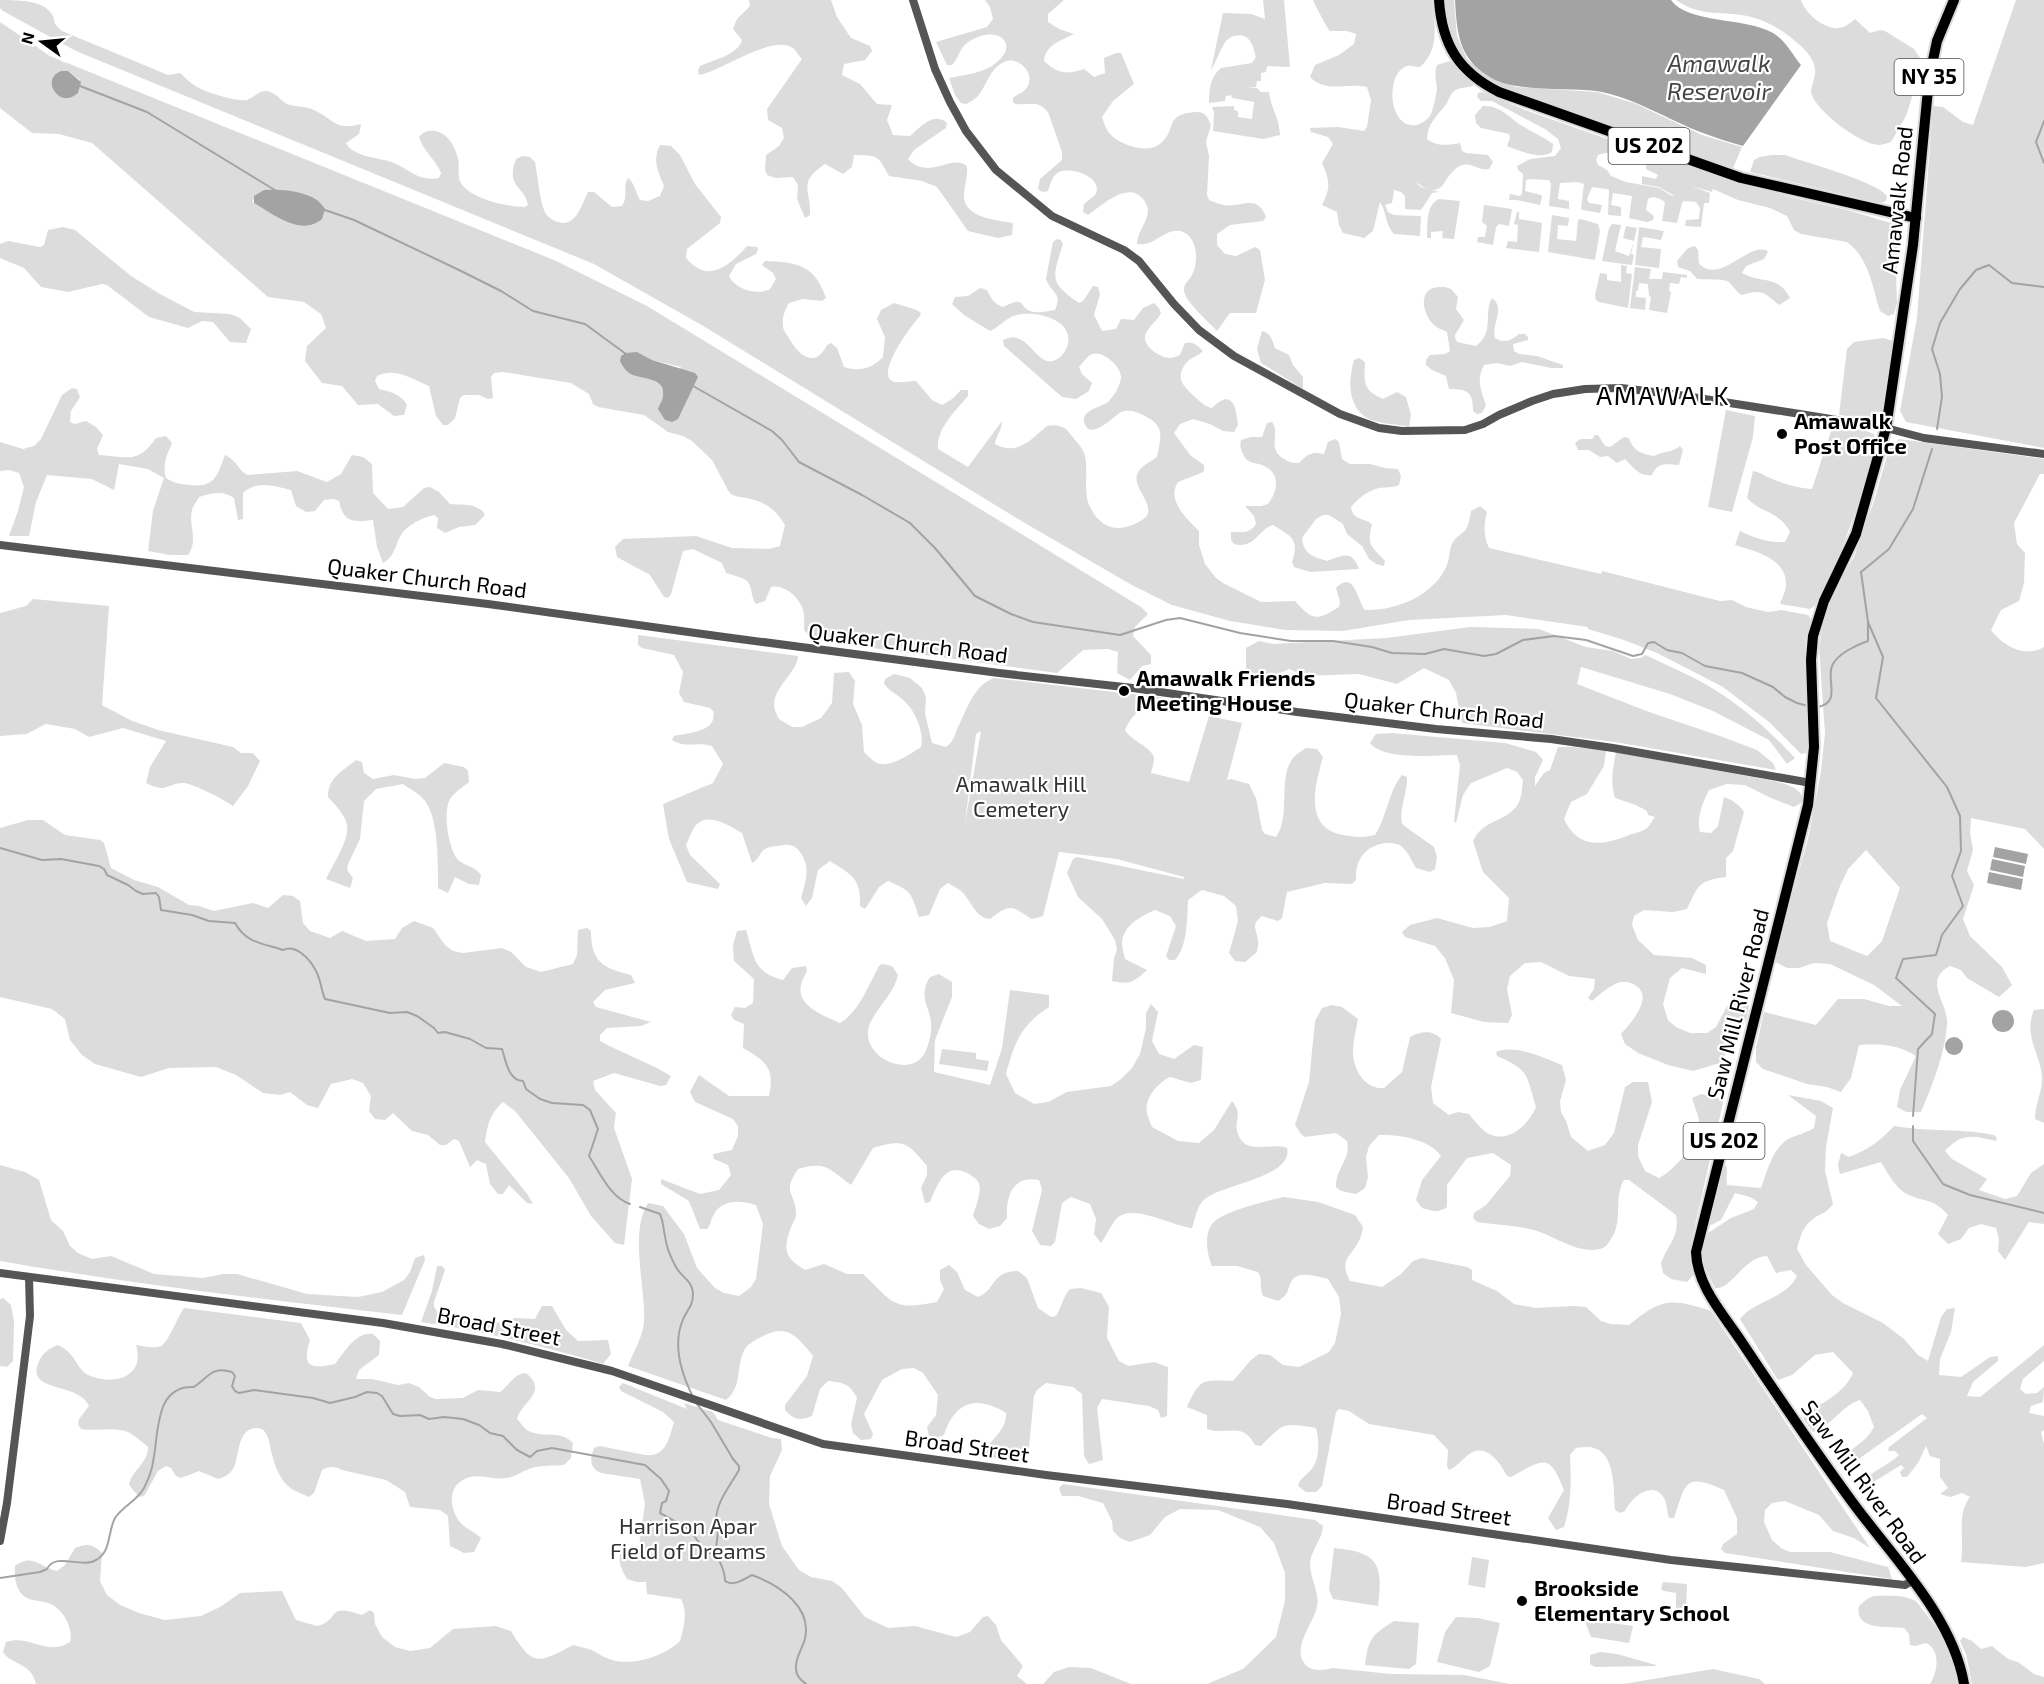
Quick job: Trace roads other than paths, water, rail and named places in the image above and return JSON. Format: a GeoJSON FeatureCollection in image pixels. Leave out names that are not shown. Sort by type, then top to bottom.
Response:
{"type":"FeatureCollection","features":[{"type":"Feature","properties":{"kind":"main road","name":"US 202"},"geometry":{"type":"LineString","coordinates":[[1439,0],[1444,34],[1454,55],[1479,80],[1499,92],[1742,178],[1917,212]]}},
{"type":"Feature","properties":{"kind":"main road","name":"Amawalk Road"},"geometry":{"type":"LineString","coordinates":[[1901,337],[1917,212],[1933,53],[1954,0]]}},
{"type":"Feature","properties":{"kind":"main road","name":"Saw Mill River Road"},"geometry":{"type":"LineString","coordinates":[[1901,337],[1886,428],[1857,534],[1824,601],[1813,636],[1811,660],[1814,747],[1805,822],[1786,888],[1742,1072],[1698,1241],[1696,1262],[1708,1291],[1776,1394],[1851,1501],[1929,1603],[1948,1635],[1958,1658],[1964,1684]]}},
{"type":"Feature","properties":{"kind":"street"},"geometry":{"type":"LineString","coordinates":[[913,0],[935,69],[950,102],[966,131],[996,170],[1052,216],[1124,250],[1139,261],[1174,304],[1199,330],[1234,356],[1340,414],[1379,428],[1402,431],[1465,430],[1483,424],[1532,400],[1553,394],[1585,389],[1621,388],[1886,428],[1930,439],[2044,454]]}},
{"type":"Feature","properties":{"kind":"street","name":"Quaker Church Road"},"geometry":{"type":"LineString","coordinates":[[0,545],[488,604],[728,638],[1133,688],[1290,712],[1623,749],[1811,783]]}},
{"type":"Feature","properties":{"kind":"street","name":"Broad Street"},"geometry":{"type":"LineString","coordinates":[[0,1273],[383,1323],[502,1344],[612,1371],[809,1440],[852,1449],[1034,1474],[1287,1504],[1671,1560],[1905,1585],[1912,1581]]}},
{"type":"Feature","properties":{"kind":"street"},"geometry":{"type":"LineString","coordinates":[[0,1541],[7,1503],[30,1316],[29,1277]]}},
{"type":"Feature","properties":{"kind":"water","name":"Amawalk Reservoir"},"geometry":{"type":"Polygon","coordinates":[[[1455,0],[1671,0],[1679,8],[1690,13],[1748,24],[1773,33],[1785,43],[1801,65],[1743,146],[1690,128],[1637,103],[1610,94],[1511,85],[1488,76],[1470,61],[1461,43],[1455,0]]]}},
{"type":"Feature","properties":{"kind":"water"},"geometry":{"type":"Polygon","coordinates":[[[61,71],[68,71],[81,82],[78,93],[70,98],[60,96],[53,89],[52,79],[61,71]]]}},
{"type":"Feature","properties":{"kind":"water"},"geometry":{"type":"Polygon","coordinates":[[[264,190],[298,192],[314,198],[325,209],[322,219],[305,226],[278,218],[254,203],[254,196],[264,190]]]}},
{"type":"Feature","properties":{"kind":"water"},"geometry":{"type":"Polygon","coordinates":[[[637,352],[652,360],[695,373],[698,377],[678,419],[672,422],[665,420],[658,409],[663,395],[660,385],[629,373],[623,366],[620,361],[621,356],[637,352]]]}},
{"type":"Feature","properties":{"kind":"water"},"geometry":{"type":"Polygon","coordinates":[[[1995,847],[2028,854],[2026,864],[1993,857],[1995,847]]]}},
{"type":"Feature","properties":{"kind":"water"},"geometry":{"type":"Polygon","coordinates":[[[1992,859],[2025,866],[2023,877],[1990,870],[1992,859]]]}},
{"type":"Feature","properties":{"kind":"water"},"geometry":{"type":"Polygon","coordinates":[[[1989,872],[2023,879],[2021,890],[1987,883],[1989,872]]]}},
{"type":"Feature","properties":{"kind":"water"},"geometry":{"type":"Polygon","coordinates":[[[2003,1010],[2011,1013],[2014,1021],[2011,1029],[2003,1032],[1995,1029],[1992,1021],[1995,1013],[2003,1010]]]}},
{"type":"Feature","properties":{"kind":"water"},"geometry":{"type":"Polygon","coordinates":[[[1954,1037],[1960,1040],[1963,1046],[1960,1052],[1954,1055],[1948,1052],[1945,1046],[1948,1040],[1954,1037]]]}},
{"type":"Feature","properties":{"kind":"waterway"},"geometry":{"type":"LineString","coordinates":[[80,86],[147,112],[278,192]]}},
{"type":"Feature","properties":{"kind":"waterway"},"geometry":{"type":"LineString","coordinates":[[2044,121],[2036,142],[2044,163]]}},
{"type":"Feature","properties":{"kind":"waterway"},"geometry":{"type":"LineString","coordinates":[[322,209],[354,220],[459,270],[501,291],[533,311],[585,324],[626,354]]}},
{"type":"Feature","properties":{"kind":"waterway"},"geometry":{"type":"LineString","coordinates":[[1937,429],[1942,397],[1940,374],[1932,349],[1940,323],[1960,289],[1976,270],[1989,265],[2012,283],[2044,287]]}},
{"type":"Feature","properties":{"kind":"waterway"},"geometry":{"type":"LineString","coordinates":[[693,386],[772,431],[799,462],[910,523],[935,548],[975,596],[1033,622],[1120,635],[1166,620],[1180,618],[1240,633],[1291,641],[1333,641],[1372,647],[1392,653],[1425,654],[1444,649],[1484,656],[1496,654],[1523,640],[1554,636],[1586,640],[1633,656],[1642,654],[1648,643],[1654,642],[1667,650],[1682,653],[1705,666],[1742,673],[1773,687],[1785,697],[1808,706]]}},
{"type":"Feature","properties":{"kind":"waterway"},"geometry":{"type":"LineString","coordinates":[[1913,1116],[1918,1049],[1932,1034],[1935,1014],[1896,978],[1903,959],[1936,955],[1942,935],[1963,906],[1952,876],[1961,851],[1960,816],[1947,787],[1876,698],[1883,657],[1868,622],[1861,572],[1889,549],[1913,509],[1932,449]]}},
{"type":"Feature","properties":{"kind":"waterway"},"geometry":{"type":"LineString","coordinates":[[1817,707],[1825,705],[1831,696],[1831,672],[1834,662],[1847,650],[1868,641],[1868,622]]}},
{"type":"Feature","properties":{"kind":"waterway"},"geometry":{"type":"LineString","coordinates":[[0,848],[42,860],[61,859],[99,866],[107,875],[136,891],[143,894],[156,893],[161,910],[192,915],[209,921],[235,923],[244,935],[255,941],[283,950],[298,951],[313,966],[325,999],[390,1013],[407,1012],[417,1016],[438,1033],[445,1032],[470,1039],[486,1048],[502,1049],[511,1074],[523,1081],[526,1089],[540,1099],[552,1103],[583,1105],[590,1110],[598,1129],[589,1156],[611,1190],[630,1204]]}},
{"type":"Feature","properties":{"kind":"waterway"},"geometry":{"type":"LineString","coordinates":[[1913,1126],[1913,1141],[1943,1184],[1970,1195],[2044,1213]]}},
{"type":"Feature","properties":{"kind":"waterway"},"geometry":{"type":"LineString","coordinates":[[640,1207],[660,1214],[671,1256],[692,1289],[691,1306],[682,1322],[678,1341],[682,1370],[693,1397]]}},
{"type":"Feature","properties":{"kind":"waterway"},"geometry":{"type":"LineString","coordinates":[[0,1578],[40,1572],[56,1562],[89,1563],[100,1557],[106,1548],[115,1518],[141,1493],[148,1479],[158,1425],[165,1402],[181,1388],[194,1387],[219,1370],[232,1372],[235,1376],[232,1386],[239,1393],[254,1390],[313,1398],[330,1403],[367,1392],[377,1393],[382,1396],[393,1414],[420,1415],[429,1419],[444,1417],[463,1419],[479,1425],[490,1433],[503,1436],[517,1450],[530,1457],[537,1451],[552,1448],[645,1465],[661,1479],[669,1491],[666,1501],[662,1503],[660,1513],[689,1529],[707,1553],[717,1554]]}},
{"type":"Feature","properties":{"kind":"waterway"},"geometry":{"type":"LineString","coordinates":[[697,1404],[739,1466],[739,1470],[721,1501],[716,1522],[718,1530],[716,1551],[725,1581],[735,1583],[752,1575],[773,1585],[800,1608],[806,1630],[796,1669],[798,1676],[806,1684]]}},
{"type":"Feature","properties":{"kind":"place","name":"Amawalk Post Office"},"geometry":{"type":"Point","coordinates":[1782,434]}},
{"type":"Feature","properties":{"kind":"place","name":"Amawalk Friends Meeting House"},"geometry":{"type":"Point","coordinates":[1124,691]}},
{"type":"Feature","properties":{"kind":"place","name":"Brookside Elementary School"},"geometry":{"type":"Point","coordinates":[1522,1601]}},
{"type":"Feature","properties":{"kind":"district","name":"AMAWALK"},"geometry":{"type":"Point","coordinates":[1663,396]}},
{"type":"Feature","properties":{"kind":"park label","name":"Amawalk Hill Cemetery"},"geometry":{"type":"Point","coordinates":[1021,796]}},
{"type":"Feature","properties":{"kind":"park label","name":"Harrison Apar Field of Dreams"},"geometry":{"type":"Point","coordinates":[688,1538]}}]}
